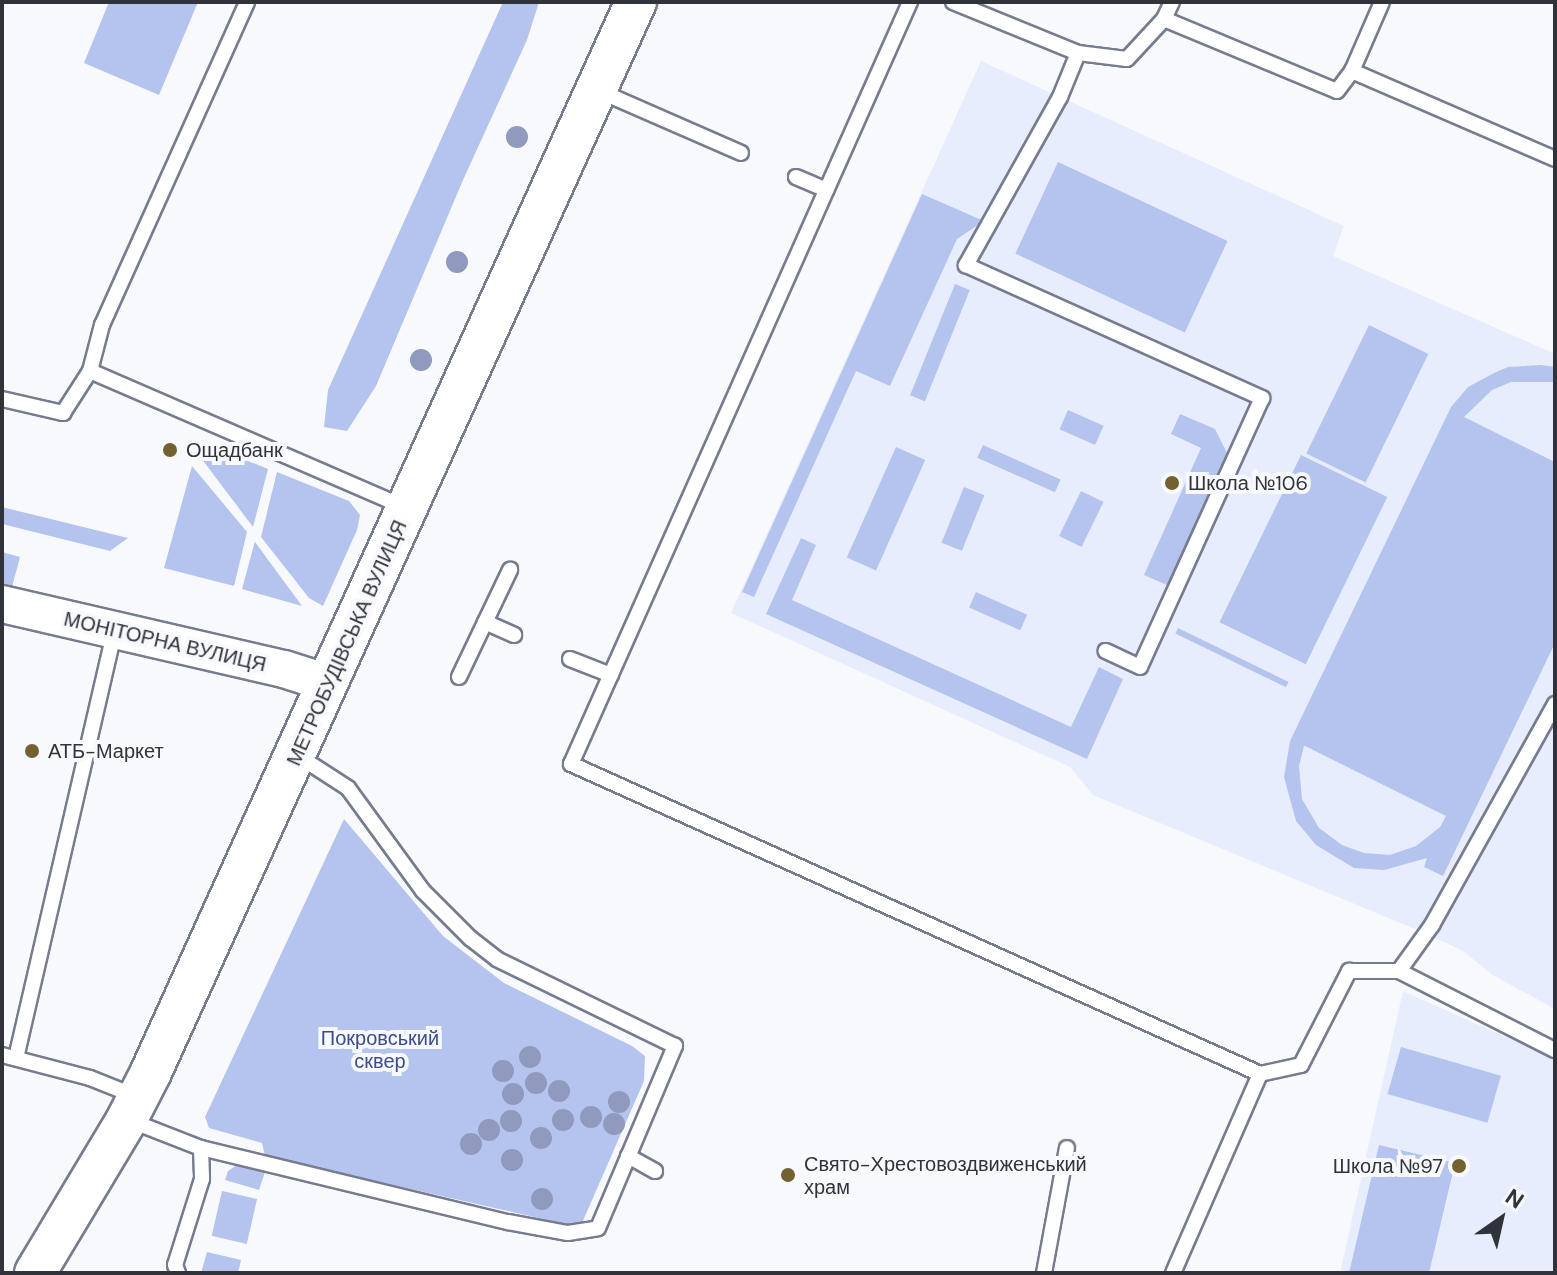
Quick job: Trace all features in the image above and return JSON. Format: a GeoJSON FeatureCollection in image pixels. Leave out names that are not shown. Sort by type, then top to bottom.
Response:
{"type":"FeatureCollection","features":[{"type":"Feature","properties":{"kind":"main road","name":"МЕТРОБУДІВСЬКА ВУЛИЦЯ"},"geometry":{"type":"LineString","coordinates":[[35,1273],[133,1108],[297,755],[636,2]]}},
{"type":"Feature","properties":{"kind":"street","name":"МОНІТОРНА ВУЛИЦЯ"},"geometry":{"type":"LineString","coordinates":[[2,604],[284,669],[328,683]]}},
{"type":"Feature","properties":{"kind":"lane"},"geometry":{"type":"LineString","coordinates":[[2,399],[63,413],[90,371],[102,325],[247,2]]}},
{"type":"Feature","properties":{"kind":"lane"},"geometry":{"type":"LineString","coordinates":[[910,2],[571,764],[1260,1074],[1301,1065],[1349,971],[1399,971],[1555,1050]]}},
{"type":"Feature","properties":{"kind":"lane"},"geometry":{"type":"LineString","coordinates":[[953,2],[1078,53],[1127,59],[1164,19],[1172,2]]}},
{"type":"Feature","properties":{"kind":"lane"},"geometry":{"type":"LineString","coordinates":[[1164,19],[1337,91],[1352,71],[1382,2]]}},
{"type":"Feature","properties":{"kind":"lane"},"geometry":{"type":"LineString","coordinates":[[1078,53],[1060,97],[966,265],[1262,398],[1140,667],[1106,651]]}},
{"type":"Feature","properties":{"kind":"lane"},"geometry":{"type":"LineString","coordinates":[[1352,71],[1555,159]]}},
{"type":"Feature","properties":{"kind":"lane"},"geometry":{"type":"LineString","coordinates":[[597,90],[741,153]]}},
{"type":"Feature","properties":{"kind":"lane"},"geometry":{"type":"LineString","coordinates":[[796,177],[826,190]]}},
{"type":"Feature","properties":{"kind":"lane"},"geometry":{"type":"LineString","coordinates":[[90,371],[408,509]]}},
{"type":"Feature","properties":{"kind":"lane"},"geometry":{"type":"LineString","coordinates":[[459,677],[510,570]]}},
{"type":"Feature","properties":{"kind":"lane"},"geometry":{"type":"LineString","coordinates":[[485,622],[514,635]]}},
{"type":"Feature","properties":{"kind":"lane"},"geometry":{"type":"LineString","coordinates":[[114,632],[9,1057],[90,1078],[133,1108],[201,1148],[568,1233],[598,1228],[675,1046],[497,959],[471,939],[423,891],[348,788],[297,755]]}},
{"type":"Feature","properties":{"kind":"lane"},"geometry":{"type":"LineString","coordinates":[[570,659],[611,675]]}},
{"type":"Feature","properties":{"kind":"lane"},"geometry":{"type":"LineString","coordinates":[[1399,971],[1432,925],[1555,704]]}},
{"type":"Feature","properties":{"kind":"lane"},"geometry":{"type":"LineString","coordinates":[[1173,1273],[1260,1074]]}},
{"type":"Feature","properties":{"kind":"lane"},"geometry":{"type":"LineString","coordinates":[[178,1273],[175,1265],[202,1179],[201,1148]]}},
{"type":"Feature","properties":{"kind":"lane"},"geometry":{"type":"LineString","coordinates":[[1044,1273],[1067,1148]]}},
{"type":"Feature","properties":{"kind":"lane"},"geometry":{"type":"LineString","coordinates":[[628,1156],[655,1171]]}},
{"type":"Feature","properties":{"kind":"shaded area","name":"Школа №106"},"geometry":{"type":"Polygon","coordinates":[[[981,61],[1344,226],[1333,256],[1555,354],[1555,1009],[1491,974],[1463,951],[1093,795],[1070,767],[731,613],[981,61]]]}},
{"type":"Feature","properties":{"kind":"shaded area","name":"Школа №97"},"geometry":{"type":"Polygon","coordinates":[[[1403,991],[1555,1059],[1555,1273],[1340,1273],[1403,991]]]}},
{"type":"Feature","properties":{"kind":"green space"},"geometry":{"type":"Polygon","coordinates":[[[109,2],[198,2],[159,95],[84,63],[109,2]]]}},
{"type":"Feature","properties":{"kind":"green space"},"geometry":{"type":"Polygon","coordinates":[[[503,2],[539,2],[527,40],[463,180],[376,386],[347,431],[324,427],[328,390],[503,2]]]}},
{"type":"Feature","properties":{"kind":"green space"},"geometry":{"type":"Polygon","coordinates":[[[1058,162],[1227,241],[1185,333],[1015,254],[1058,162]]]}},
{"type":"Feature","properties":{"kind":"green space"},"geometry":{"type":"Polygon","coordinates":[[[922,194],[984,221],[957,239],[890,386],[856,371],[754,597],[742,592],[922,194]]]}},
{"type":"Feature","properties":{"kind":"green space"},"geometry":{"type":"Polygon","coordinates":[[[955,284],[970,290],[925,401],[910,395],[955,284]]]}},
{"type":"Feature","properties":{"kind":"green space"},"geometry":{"type":"Polygon","coordinates":[[[1369,325],[1428,354],[1366,482],[1306,454],[1369,325]]]}},
{"type":"Feature","properties":{"kind":"green space"},"geometry":{"type":"Polygon","coordinates":[[[1508,367],[1555,367],[1555,382],[1511,382],[1492,390],[1464,417],[1555,462],[1555,643],[1443,876],[1424,867],[1427,858],[1384,870],[1354,868],[1316,845],[1296,821],[1284,777],[1290,741],[1451,407],[1468,387],[1508,367]],[[1304,746],[1299,766],[1302,799],[1319,828],[1342,845],[1364,853],[1390,855],[1416,846],[1440,827],[1446,816],[1304,746]]]}},
{"type":"Feature","properties":{"kind":"green space"},"geometry":{"type":"Polygon","coordinates":[[[1068,410],[1104,426],[1095,445],[1059,429],[1068,410]]]}},
{"type":"Feature","properties":{"kind":"green space"},"geometry":{"type":"Polygon","coordinates":[[[1180,414],[1215,429],[1228,455],[1169,586],[1144,575],[1201,448],[1171,434],[1180,414]]]}},
{"type":"Feature","properties":{"kind":"green space"},"geometry":{"type":"Polygon","coordinates":[[[196,440],[268,469],[253,527],[198,454],[196,440]]]}},
{"type":"Feature","properties":{"kind":"green space"},"geometry":{"type":"Polygon","coordinates":[[[983,445],[1061,480],[1055,492],[977,458],[983,445]]]}},
{"type":"Feature","properties":{"kind":"green space"},"geometry":{"type":"Polygon","coordinates":[[[896,447],[925,460],[876,571],[847,558],[896,447]]]}},
{"type":"Feature","properties":{"kind":"green space"},"geometry":{"type":"Polygon","coordinates":[[[1301,455],[1387,497],[1306,664],[1219,622],[1301,455]]]}},
{"type":"Feature","properties":{"kind":"green space"},"geometry":{"type":"Polygon","coordinates":[[[192,466],[247,532],[234,586],[164,568],[192,466]]]}},
{"type":"Feature","properties":{"kind":"green space"},"geometry":{"type":"Polygon","coordinates":[[[277,472],[349,501],[360,515],[357,530],[323,606],[309,598],[261,537],[277,472]]]}},
{"type":"Feature","properties":{"kind":"green space"},"geometry":{"type":"Polygon","coordinates":[[[964,487],[984,495],[962,551],[942,543],[964,487]]]}},
{"type":"Feature","properties":{"kind":"green space"},"geometry":{"type":"Polygon","coordinates":[[[1081,491],[1103,502],[1082,547],[1059,536],[1081,491]]]}},
{"type":"Feature","properties":{"kind":"green space"},"geometry":{"type":"Polygon","coordinates":[[[2,507],[128,538],[110,551],[2,524],[2,507]]]}},
{"type":"Feature","properties":{"kind":"green space"},"geometry":{"type":"Polygon","coordinates":[[[801,538],[816,545],[792,600],[1071,727],[1099,667],[1123,679],[1087,759],[766,614],[801,538]]]}},
{"type":"Feature","properties":{"kind":"green space"},"geometry":{"type":"Polygon","coordinates":[[[255,542],[302,606],[242,589],[255,542]]]}},
{"type":"Feature","properties":{"kind":"green space"},"geometry":{"type":"Polygon","coordinates":[[[2,552],[20,557],[12,587],[2,585],[2,552]]]}},
{"type":"Feature","properties":{"kind":"green space"},"geometry":{"type":"Polygon","coordinates":[[[976,592],[1027,615],[1020,630],[969,608],[976,592]]]}},
{"type":"Feature","properties":{"kind":"green space"},"geometry":{"type":"Polygon","coordinates":[[[1178,628],[1289,682],[1286,687],[1175,633],[1178,628]]]}},
{"type":"Feature","properties":{"kind":"green space","name":"Покровський сквер"},"geometry":{"type":"Polygon","coordinates":[[[344,819],[443,936],[504,983],[632,1046],[645,1056],[644,1081],[582,1223],[565,1224],[265,1156],[262,1143],[209,1128],[205,1117],[344,819]]]}},
{"type":"Feature","properties":{"kind":"green space"},"geometry":{"type":"Polygon","coordinates":[[[1401,1047],[1501,1076],[1487,1123],[1387,1094],[1401,1047]]]}},
{"type":"Feature","properties":{"kind":"green space"},"geometry":{"type":"Polygon","coordinates":[[[1379,1145],[1455,1163],[1429,1273],[1349,1273],[1379,1145]]]}},
{"type":"Feature","properties":{"kind":"green space"},"geometry":{"type":"Polygon","coordinates":[[[237,1165],[265,1172],[259,1190],[225,1180],[228,1171],[237,1165]]]}},
{"type":"Feature","properties":{"kind":"green space"},"geometry":{"type":"Polygon","coordinates":[[[222,1191],[257,1199],[247,1244],[212,1236],[222,1191]]]}},
{"type":"Feature","properties":{"kind":"green space"},"geometry":{"type":"Polygon","coordinates":[[[207,1252],[241,1260],[238,1273],[201,1273],[207,1252]]]}},
{"type":"Feature","properties":{"kind":"place","name":"Ощадбанк"},"geometry":{"type":"Point","coordinates":[170,450]}},
{"type":"Feature","properties":{"kind":"place","name":"Школа №106"},"geometry":{"type":"Point","coordinates":[1172,483]}},
{"type":"Feature","properties":{"kind":"place","name":"АТБ-Маркет"},"geometry":{"type":"Point","coordinates":[32,751]}},
{"type":"Feature","properties":{"kind":"place","name":"Школа №97"},"geometry":{"type":"Point","coordinates":[1459,1166]}},
{"type":"Feature","properties":{"kind":"place","name":"Свято-Хрестовоздвиженський храм"},"geometry":{"type":"Point","coordinates":[788,1175]}}]}
